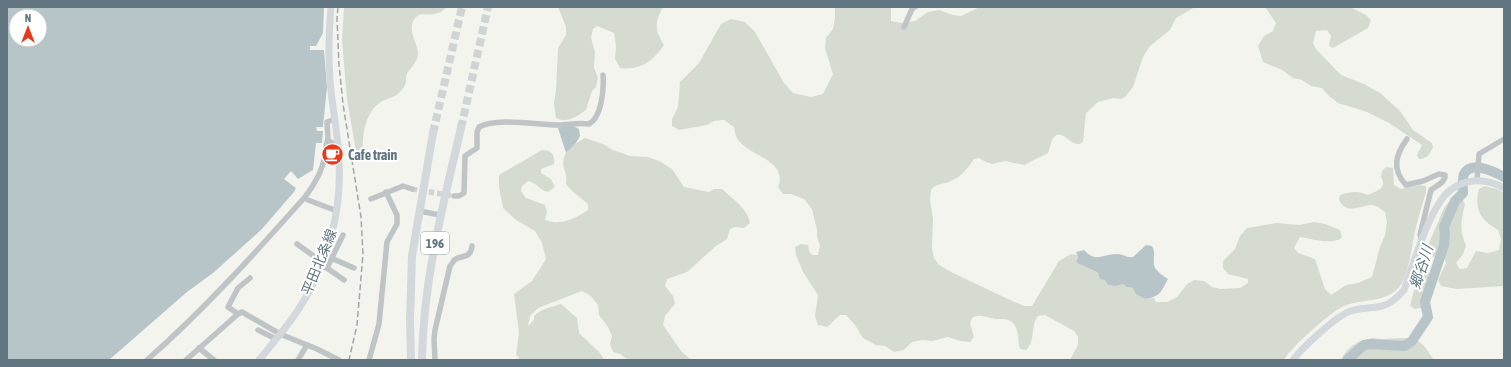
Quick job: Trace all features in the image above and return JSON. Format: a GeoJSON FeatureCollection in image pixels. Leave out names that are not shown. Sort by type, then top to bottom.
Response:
{"type":"FeatureCollection","features":[{"type":"Feature","properties":{"kind":"highway","name":"196"},"geometry":{"type":"LineString","coordinates":[[422,360],[425,304],[431,259],[461,128]]}},
{"type":"Feature","properties":{"kind":"highway","name":"196"},"geometry":{"type":"LineString","coordinates":[[411,360],[410,321],[412,256],[433,133]]}},
{"type":"Feature","properties":{"kind":"main road","name":"平田北条線"},"geometry":{"type":"LineString","coordinates":[[259,360],[298,310],[323,265],[330,242],[336,210],[339,161],[330,80],[330,7]]}},
{"type":"Feature","properties":{"kind":"main road"},"geometry":{"type":"LineString","coordinates":[[1292,360],[1334,321],[1346,313],[1356,309],[1382,306],[1396,299],[1404,290],[1438,205],[1445,196],[1458,185],[1475,178],[1504,188]]}},
{"type":"Feature","properties":{"kind":"street"},"geometry":{"type":"LineString","coordinates":[[904,27],[912,9],[915,7]]}},
{"type":"Feature","properties":{"kind":"street"},"geometry":{"type":"LineString","coordinates":[[454,196],[459,196],[464,193],[466,156],[477,148],[477,132],[479,127],[498,123],[558,125],[580,122],[589,124],[594,120],[603,97],[603,75]]}},
{"type":"Feature","properties":{"kind":"street"},"geometry":{"type":"LineString","coordinates":[[147,360],[250,259],[306,196],[320,174],[325,155],[326,143],[328,140],[327,122],[335,119]]}},
{"type":"Feature","properties":{"kind":"street"},"geometry":{"type":"LineString","coordinates":[[1407,139],[1400,149],[1396,162],[1397,169],[1406,185],[1423,181],[1439,174],[1445,174],[1446,178],[1431,190],[1420,235],[1422,242]]}},
{"type":"Feature","properties":{"kind":"street"},"geometry":{"type":"LineString","coordinates":[[1475,178],[1479,154],[1504,139]]}},
{"type":"Feature","properties":{"kind":"street"},"geometry":{"type":"LineString","coordinates":[[328,140],[332,143],[338,143]]}},
{"type":"Feature","properties":{"kind":"street"},"geometry":{"type":"LineString","coordinates":[[371,199],[403,186],[412,188]]}},
{"type":"Feature","properties":{"kind":"street"},"geometry":{"type":"LineString","coordinates":[[370,360],[379,324],[387,242],[397,224],[396,215],[386,192]]}},
{"type":"Feature","properties":{"kind":"street"},"geometry":{"type":"LineString","coordinates":[[308,200],[336,210]]}},
{"type":"Feature","properties":{"kind":"street"},"geometry":{"type":"LineString","coordinates":[[419,211],[440,215]]}},
{"type":"Feature","properties":{"kind":"street"},"geometry":{"type":"LineString","coordinates":[[323,265],[331,258],[343,236]]}},
{"type":"Feature","properties":{"kind":"street"},"geometry":{"type":"LineString","coordinates":[[297,244],[344,280]]}},
{"type":"Feature","properties":{"kind":"street"},"geometry":{"type":"LineString","coordinates":[[435,360],[435,330],[450,266],[454,261],[469,255],[472,246]]}},
{"type":"Feature","properties":{"kind":"street"},"geometry":{"type":"LineString","coordinates":[[331,258],[354,268]]}},
{"type":"Feature","properties":{"kind":"street"},"geometry":{"type":"LineString","coordinates":[[238,314],[228,306],[238,288],[250,278]]}},
{"type":"Feature","properties":{"kind":"street"},"geometry":{"type":"LineString","coordinates":[[186,360],[242,312],[278,336]]}},
{"type":"Feature","properties":{"kind":"street"},"geometry":{"type":"LineString","coordinates":[[258,330],[307,345],[337,359]]}},
{"type":"Feature","properties":{"kind":"street"},"geometry":{"type":"LineString","coordinates":[[298,360],[307,345]]}},
{"type":"Feature","properties":{"kind":"street"},"geometry":{"type":"LineString","coordinates":[[199,348],[214,360]]}},
{"type":"Feature","properties":{"kind":"shaded area"},"geometry":{"type":"Polygon","coordinates":[[[7,7],[324,7],[323,33],[316,46],[310,46],[310,50],[324,50],[327,87],[323,127],[316,127],[317,131],[323,131],[322,143],[316,143],[313,170],[298,179],[291,171],[284,179],[296,188],[294,192],[261,230],[213,273],[187,292],[109,360],[7,360],[7,7]]]}},
{"type":"Feature","properties":{"kind":"shaded area"},"geometry":{"type":"Polygon","coordinates":[[[344,7],[447,7],[436,14],[422,14],[416,17],[413,22],[412,32],[418,50],[417,58],[407,74],[406,84],[402,90],[397,95],[381,102],[371,112],[364,131],[363,152],[361,154],[356,151],[347,99],[342,41],[344,7]]]}},
{"type":"Feature","properties":{"kind":"shaded area"},"geometry":{"type":"Polygon","coordinates":[[[558,7],[663,7],[657,22],[657,31],[664,45],[651,60],[634,68],[620,68],[615,59],[616,46],[614,33],[597,26],[593,29],[591,38],[595,52],[594,67],[598,78],[596,87],[592,91],[586,110],[568,120],[560,120],[556,118],[554,103],[558,48],[566,35],[566,27],[558,7]]]}},
{"type":"Feature","properties":{"kind":"shaded area"},"geometry":{"type":"Polygon","coordinates":[[[835,7],[891,7],[891,21],[902,23],[915,21],[928,12],[939,10],[961,16],[980,7],[1195,7],[1176,18],[1170,30],[1150,46],[1143,57],[1133,87],[1125,97],[1121,99],[1113,98],[1098,102],[1086,113],[1083,142],[1075,144],[1065,137],[1058,135],[1053,138],[1048,153],[1024,165],[1005,161],[992,164],[979,158],[974,159],[961,175],[955,179],[936,186],[931,190],[930,199],[933,219],[932,248],[934,258],[939,265],[953,273],[1024,306],[1032,306],[1059,261],[1071,254],[1077,255],[1078,257],[1076,262],[1094,271],[1116,286],[1123,284],[1127,287],[1133,288],[1145,299],[1154,298],[1156,302],[1167,302],[1177,297],[1187,284],[1194,280],[1204,281],[1212,287],[1221,289],[1240,288],[1248,283],[1248,279],[1228,274],[1223,268],[1223,261],[1235,249],[1240,236],[1247,228],[1276,223],[1299,225],[1314,222],[1325,224],[1340,230],[1342,238],[1327,241],[1300,237],[1294,248],[1298,253],[1315,259],[1325,289],[1331,295],[1346,285],[1358,283],[1372,277],[1380,247],[1385,235],[1387,222],[1385,212],[1379,207],[1371,205],[1349,208],[1342,205],[1339,200],[1340,195],[1360,192],[1367,195],[1377,191],[1382,187],[1382,171],[1386,167],[1393,168],[1394,185],[1401,189],[1419,185],[1426,186],[1426,192],[1415,230],[1408,266],[1402,283],[1397,290],[1383,298],[1358,302],[1342,307],[1320,323],[1294,348],[1284,360],[1070,360],[1078,345],[1078,337],[1074,331],[1045,315],[1038,316],[1034,324],[1031,342],[1026,350],[1020,349],[1017,330],[1012,322],[1006,319],[981,316],[972,318],[970,323],[974,337],[970,342],[960,341],[948,337],[932,341],[922,340],[912,342],[904,350],[894,352],[885,346],[876,345],[863,338],[855,325],[846,315],[840,315],[827,327],[818,325],[815,316],[818,295],[803,272],[796,255],[795,247],[801,244],[808,245],[809,251],[812,255],[818,255],[820,246],[812,209],[804,199],[791,194],[783,194],[778,187],[780,177],[777,170],[764,158],[748,149],[741,143],[736,136],[734,127],[724,120],[679,130],[672,126],[672,119],[678,107],[680,82],[699,63],[721,24],[731,19],[745,22],[755,32],[784,83],[793,93],[811,97],[823,94],[833,74],[825,48],[826,38],[833,29],[835,7]]]}},
{"type":"Feature","properties":{"kind":"shaded area"},"geometry":{"type":"Polygon","coordinates":[[[1265,7],[1350,7],[1366,15],[1371,20],[1368,28],[1333,48],[1329,46],[1331,36],[1327,30],[1316,31],[1313,43],[1316,49],[1341,75],[1364,84],[1380,93],[1400,111],[1413,130],[1432,143],[1433,147],[1428,156],[1419,159],[1417,155],[1422,145],[1389,123],[1367,112],[1338,103],[1322,88],[1311,86],[1302,80],[1293,78],[1282,70],[1263,62],[1258,46],[1264,36],[1273,31],[1276,23],[1265,7]]]}},
{"type":"Feature","properties":{"kind":"shaded area"},"geometry":{"type":"Polygon","coordinates":[[[569,125],[579,129],[580,136],[576,143],[566,153],[558,128],[569,125]]]}},
{"type":"Feature","properties":{"kind":"shaded area"},"geometry":{"type":"Polygon","coordinates":[[[585,138],[630,156],[648,157],[661,162],[672,169],[684,187],[709,192],[714,189],[722,189],[739,204],[749,218],[750,223],[744,228],[735,227],[730,229],[727,239],[716,246],[687,272],[667,279],[665,286],[673,296],[675,304],[665,316],[663,325],[681,351],[691,360],[628,360],[620,354],[613,352],[610,344],[612,336],[608,327],[599,315],[598,305],[591,296],[582,291],[538,308],[530,316],[528,326],[534,320],[534,316],[546,308],[561,304],[577,318],[579,333],[599,352],[605,360],[518,360],[519,357],[516,355],[519,333],[514,294],[532,281],[546,259],[542,243],[535,231],[516,220],[503,208],[499,187],[499,175],[542,150],[550,152],[554,158],[554,164],[541,169],[541,173],[551,179],[555,187],[548,192],[528,181],[522,186],[521,191],[526,198],[545,205],[547,212],[545,220],[551,222],[562,222],[573,219],[588,210],[588,204],[566,184],[563,163],[566,153],[585,138]]]}},
{"type":"Feature","properties":{"kind":"shaded area"},"geometry":{"type":"Polygon","coordinates":[[[1485,186],[1497,189],[1504,193],[1504,286],[1456,289],[1441,286],[1438,280],[1446,263],[1444,258],[1429,256],[1424,267],[1430,276],[1421,308],[1415,309],[1410,306],[1421,262],[1444,208],[1451,199],[1462,199],[1465,204],[1461,225],[1466,246],[1463,254],[1456,263],[1460,269],[1467,268],[1476,251],[1488,253],[1499,250],[1501,239],[1498,230],[1483,218],[1478,208],[1477,202],[1479,189],[1485,186]]]}},
{"type":"Feature","properties":{"kind":"shaded area"},"geometry":{"type":"Polygon","coordinates":[[[1146,245],[1152,246],[1154,253],[1154,265],[1156,269],[1168,279],[1160,293],[1150,298],[1145,299],[1136,294],[1133,288],[1127,287],[1123,284],[1116,286],[1108,285],[1105,280],[1100,279],[1098,273],[1076,262],[1078,257],[1076,252],[1084,250],[1097,257],[1118,254],[1133,257],[1146,245]]]}},
{"type":"Feature","properties":{"kind":"shaded area"},"geometry":{"type":"Polygon","coordinates":[[[1374,338],[1406,338],[1418,341],[1426,348],[1434,360],[1342,360],[1350,347],[1364,340],[1374,338]]]}},
{"type":"Feature","properties":{"kind":"waterway","name":"郷谷川"},"geometry":{"type":"LineString","coordinates":[[1347,360],[1364,345],[1405,346],[1412,341],[1428,317],[1425,302],[1444,245],[1444,227],[1455,201],[1463,193],[1464,174],[1467,170],[1477,167],[1495,172],[1504,177]]}},
{"type":"Feature","properties":{"kind":"tunnel"},"geometry":{"type":"LineString","coordinates":[[433,133],[462,7]]}},
{"type":"Feature","properties":{"kind":"tunnel"},"geometry":{"type":"LineString","coordinates":[[461,128],[488,7]]}},
{"type":"Feature","properties":{"kind":"tunnel"},"geometry":{"type":"LineString","coordinates":[[412,189],[454,196]]}},
{"type":"Feature","properties":{"kind":"railway"},"geometry":{"type":"LineString","coordinates":[[338,7],[339,65],[343,104],[361,217],[363,254],[357,325],[349,360]]}},
{"type":"Feature","properties":{"kind":"place","name":"Cafe train"},"geometry":{"type":"Point","coordinates":[332,155]}}]}
